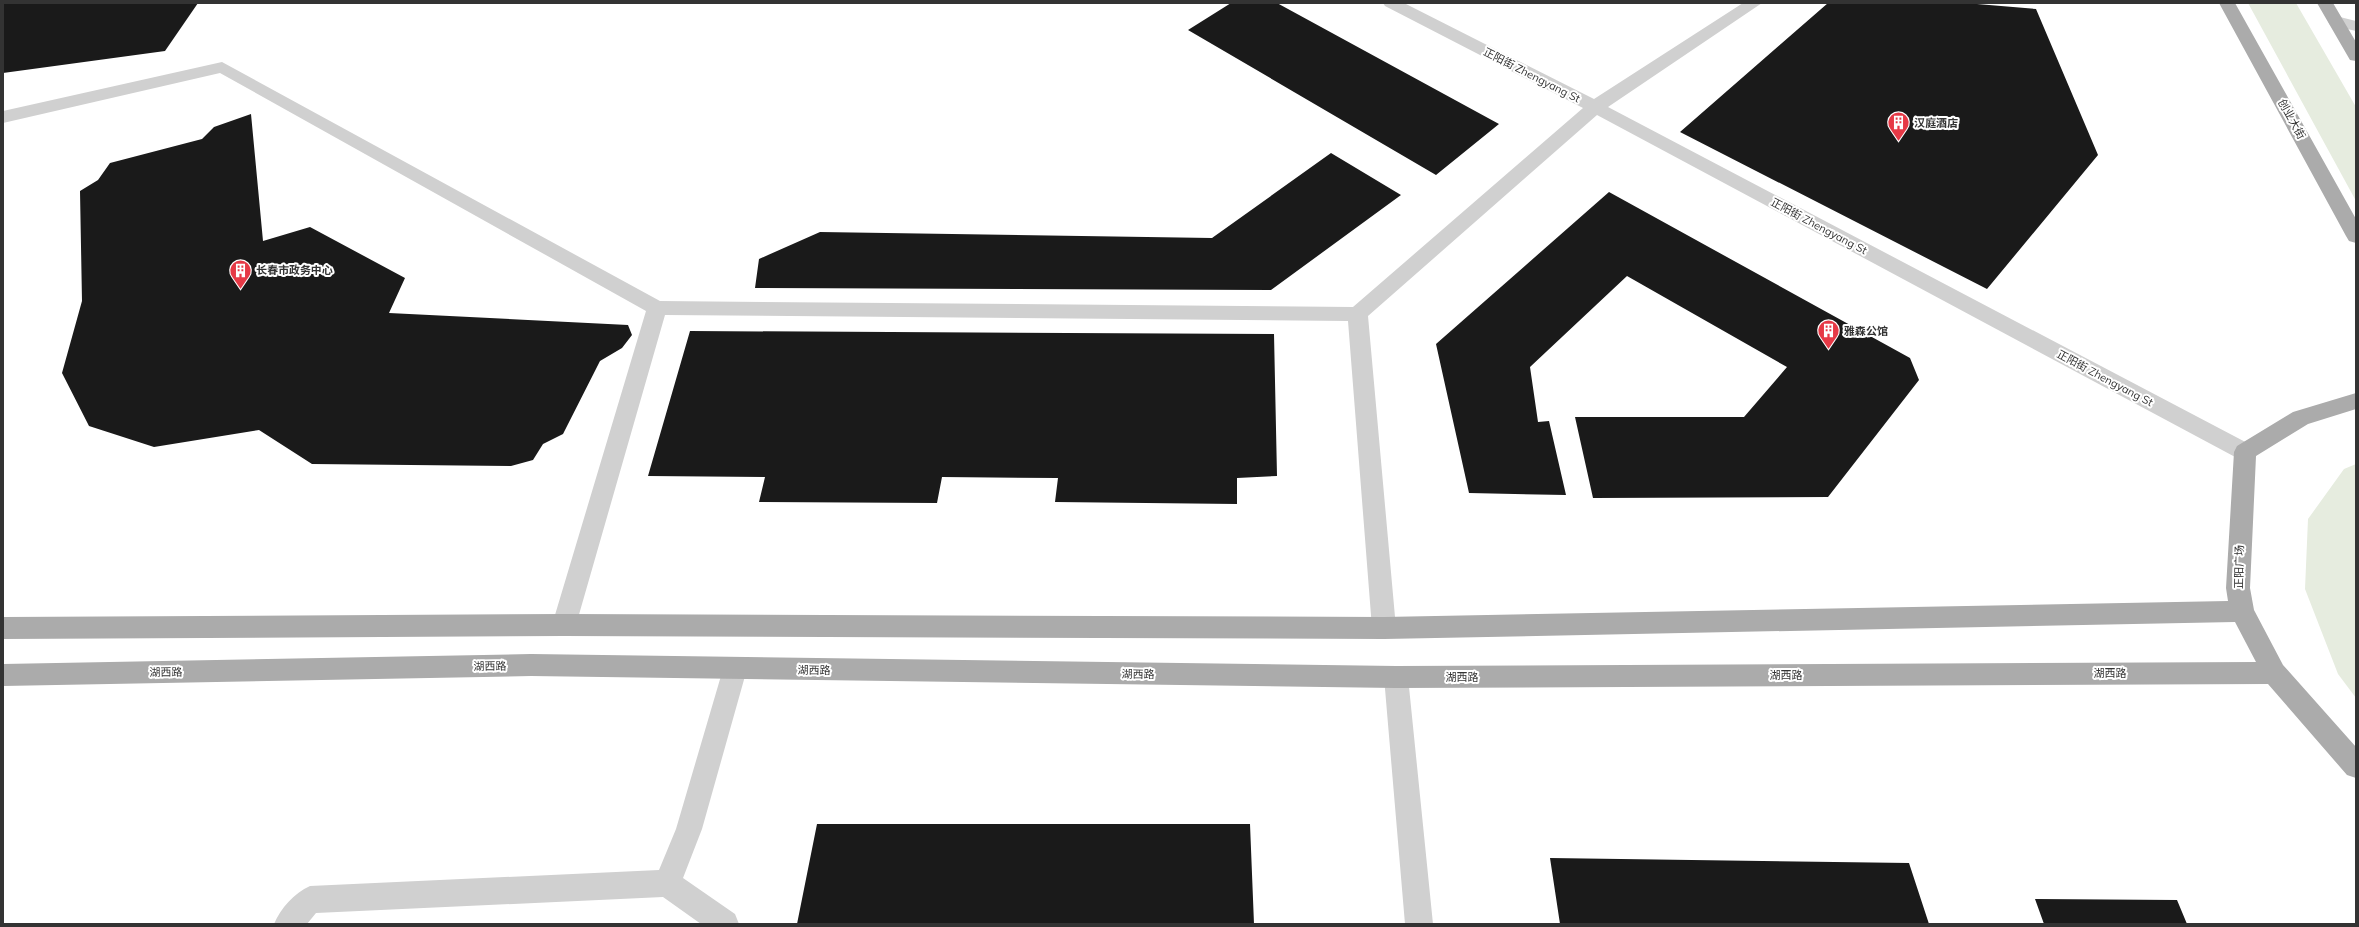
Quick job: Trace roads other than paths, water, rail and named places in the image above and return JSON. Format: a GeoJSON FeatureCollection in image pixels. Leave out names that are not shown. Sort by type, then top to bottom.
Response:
{"type":"FeatureCollection","features":[{"type":"Feature","properties":{"kind":"main road","name":"创业大街"},"geometry":{"type":"LineString","coordinates":[[2227,3],[2356,236]]}},
{"type":"Feature","properties":{"kind":"main road"},"geometry":{"type":"LineString","coordinates":[[2325,3],[2356,56]]}},
{"type":"Feature","properties":{"kind":"main road"},"geometry":{"type":"LineString","coordinates":[[2244,452],[2300,418],[2356,401]]}},
{"type":"Feature","properties":{"kind":"main road","name":"正阳广场"},"geometry":{"type":"LineString","coordinates":[[2244,452],[2238,588],[2242,612],[2274,673],[2356,766]]}},
{"type":"Feature","properties":{"kind":"main road"},"geometry":{"type":"LineString","coordinates":[[3,628],[564,625],[1384,628],[2242,612]]}},
{"type":"Feature","properties":{"kind":"main road","name":"湖西路"},"geometry":{"type":"LineString","coordinates":[[3,675],[531,665],[1396,677],[2274,673]]}},
{"type":"Feature","properties":{"kind":"street","name":"正阳街 Zhengyang St"},"geometry":{"type":"LineString","coordinates":[[1391,3],[1595,107],[2244,452]]}},
{"type":"Feature","properties":{"kind":"street"},"geometry":{"type":"LineString","coordinates":[[3,117],[222,67],[657,308],[1358,314],[1595,107],[1754,3]]}},
{"type":"Feature","properties":{"kind":"street"},"geometry":{"type":"LineString","coordinates":[[2336,21],[2356,26]]}},
{"type":"Feature","properties":{"kind":"street"},"geometry":{"type":"LineString","coordinates":[[564,625],[657,308]]}},
{"type":"Feature","properties":{"kind":"street"},"geometry":{"type":"LineString","coordinates":[[1358,314],[1384,628]]}},
{"type":"Feature","properties":{"kind":"street"},"geometry":{"type":"LineString","coordinates":[[668,882],[689,829],[735,669]]}},
{"type":"Feature","properties":{"kind":"street"},"geometry":{"type":"LineString","coordinates":[[1396,677],[1419,924]]}},
{"type":"Feature","properties":{"kind":"street"},"geometry":{"type":"LineString","coordinates":[[288,924],[310,900],[668,882],[725,924]]}},
{"type":"Feature","properties":{"kind":"place","name":"汉庭酒店"},"geometry":{"type":"Point","coordinates":[1898,142]}},
{"type":"Feature","properties":{"kind":"place","name":"长春市政务中心"},"geometry":{"type":"Point","coordinates":[241,290]}},
{"type":"Feature","properties":{"kind":"place","name":"雅森公馆"},"geometry":{"type":"Point","coordinates":[1828,350]}}]}
